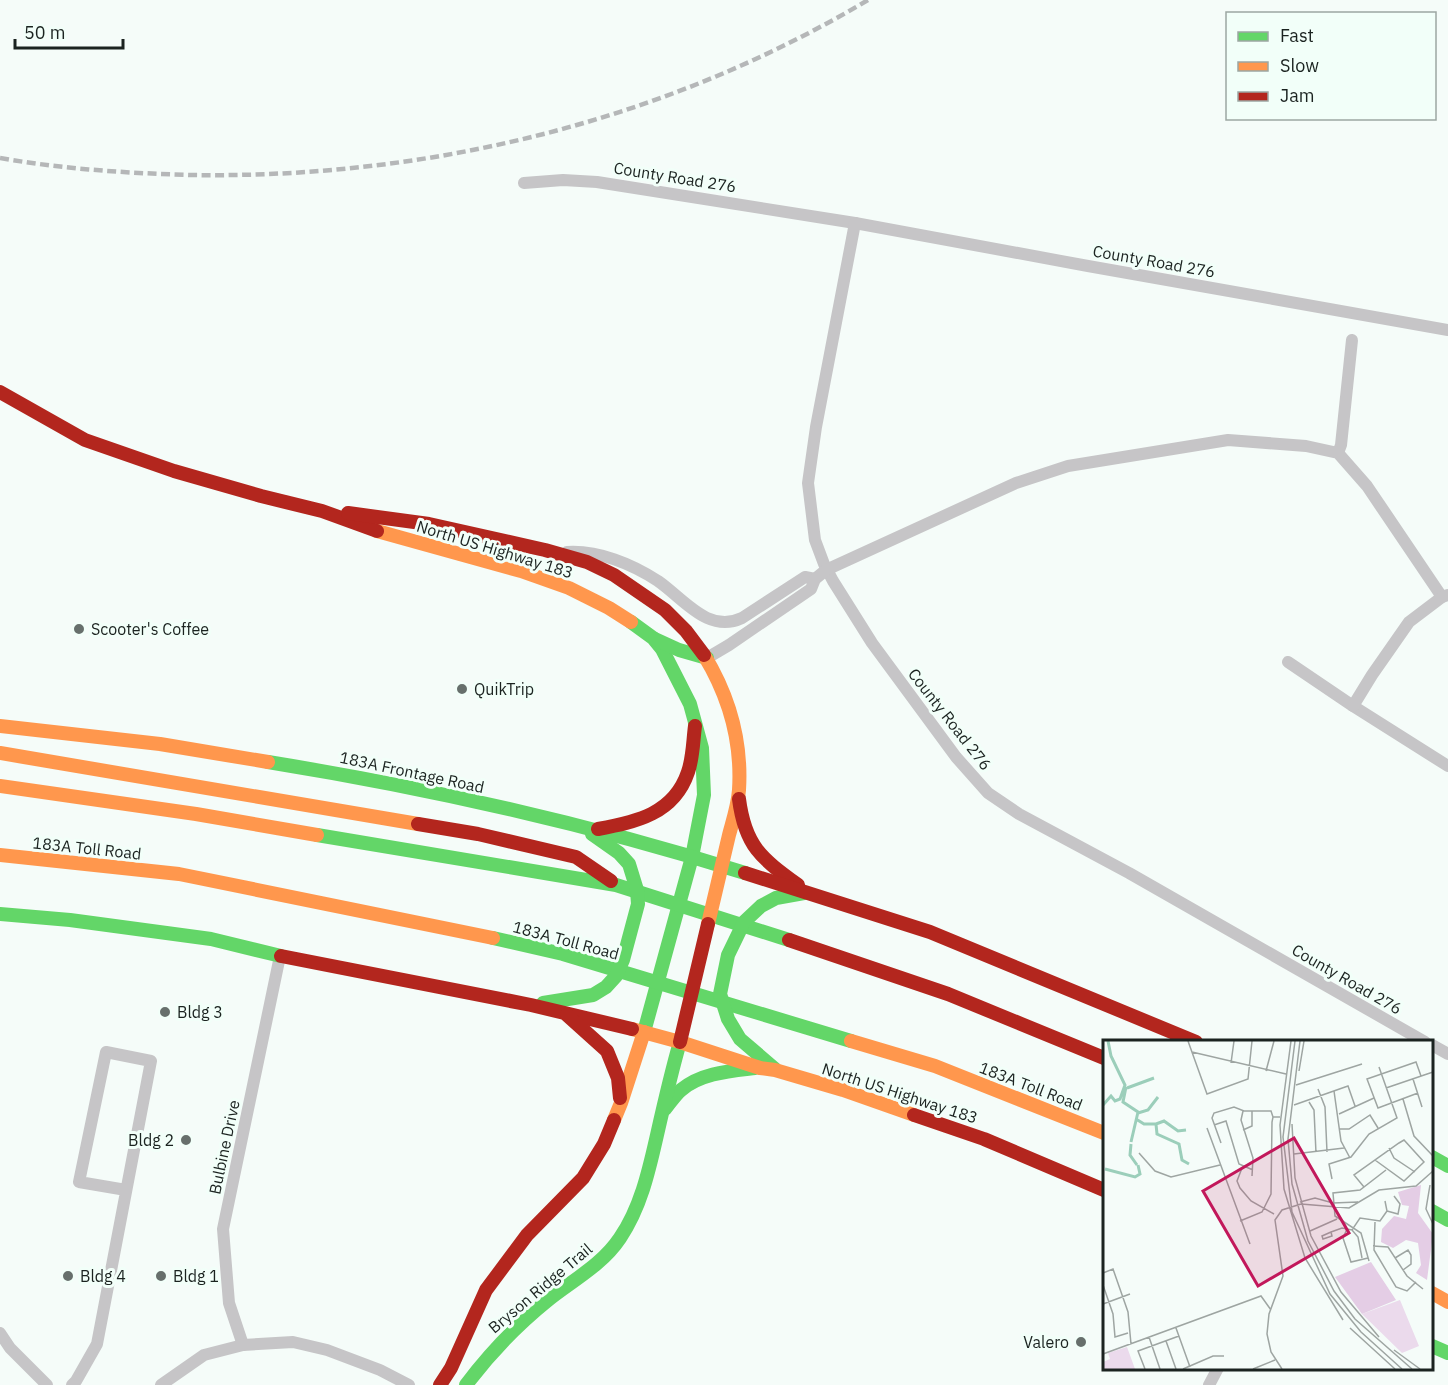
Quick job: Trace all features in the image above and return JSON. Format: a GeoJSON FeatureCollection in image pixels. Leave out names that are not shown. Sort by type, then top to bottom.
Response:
{"type":"FeatureCollection","features":[{"type":"Feature","properties":{"kind":"main road","name":"North US Highway 183"},"geometry":{"type":"LineString","coordinates":[[0,392],[85,440],[186,475],[322,511],[374,531],[521,571],[569,588],[609,608],[636,625],[662,649],[683,688],[702,748],[704,795],[692,857],[644,1032],[854,1094],[984,1139],[1103,1190]]}},
{"type":"Feature","properties":{"kind":"main road","name":"North US Highway 183"},"geometry":{"type":"LineString","coordinates":[[322,511],[378,516],[430,525],[555,552],[590,564],[614,574],[656,603],[676,620],[698,644],[725,696],[735,729],[741,764],[739,793],[680,1042]]}},
{"type":"Feature","properties":{"kind":"main road"},"geometry":{"type":"LineString","coordinates":[[653,639],[707,658]]}},
{"type":"Feature","properties":{"kind":"main road"},"geometry":{"type":"LineString","coordinates":[[589,829],[641,819],[659,811],[672,800],[688,771],[695,722]]}},
{"type":"Feature","properties":{"kind":"main road","name":"183A Frontage Road"},"geometry":{"type":"LineString","coordinates":[[0,726],[159,744],[407,786],[589,829],[692,857],[808,893]]}},
{"type":"Feature","properties":{"kind":"main road"},"geometry":{"type":"LineString","coordinates":[[0,753],[478,834],[576,857],[616,885]]}},
{"type":"Feature","properties":{"kind":"main road"},"geometry":{"type":"LineString","coordinates":[[0,786],[196,814],[616,885],[802,944],[948,994],[1103,1058]]}},
{"type":"Feature","properties":{"kind":"main road"},"geometry":{"type":"LineString","coordinates":[[739,793],[743,825],[760,856],[808,893],[930,932],[1194,1040]]}},
{"type":"Feature","properties":{"kind":"main road"},"geometry":{"type":"LineString","coordinates":[[531,1005],[593,995],[606,987],[616,976],[623,960],[638,904],[634,878],[629,864],[619,853],[589,829]]}},
{"type":"Feature","properties":{"kind":"main road","name":"183A Toll Road"},"geometry":{"type":"LineString","coordinates":[[0,855],[179,874],[469,932],[563,954],[935,1066],[1103,1134]]}},
{"type":"Feature","properties":{"kind":"main road"},"geometry":{"type":"LineString","coordinates":[[775,1070],[740,1039],[728,1019],[720,994],[728,955],[744,922],[761,906],[776,898],[808,893]]}},
{"type":"Feature","properties":{"kind":"main road"},"geometry":{"type":"LineString","coordinates":[[0,914],[70,920],[211,939],[280,956],[564,1012],[644,1032]]}},
{"type":"Feature","properties":{"kind":"main road"},"geometry":{"type":"LineString","coordinates":[[564,1012],[607,1051],[618,1078],[620,1105]]}},
{"type":"Feature","properties":{"kind":"main road","name":"Bryson Ridge Trail"},"geometry":{"type":"LineString","coordinates":[[440,1385],[451,1368],[486,1290],[527,1235],[583,1178],[604,1144],[620,1105],[644,1032]]}},
{"type":"Feature","properties":{"kind":"main road","name":"Bryson Ridge Trail"},"geometry":{"type":"LineString","coordinates":[[466,1385],[484,1360],[510,1332],[542,1305],[592,1269],[610,1251],[624,1231],[645,1187],[680,1042]]}},
{"type":"Feature","properties":{"kind":"main road"},"geometry":{"type":"LineString","coordinates":[[661,1114],[680,1091],[696,1080],[727,1072],[760,1068]]}},
{"type":"Feature","properties":{"kind":"main road"},"geometry":{"type":"LineString","coordinates":[[1433,1158],[1448,1166]]}},
{"type":"Feature","properties":{"kind":"main road"},"geometry":{"type":"LineString","coordinates":[[1433,1212],[1448,1220]]}},
{"type":"Feature","properties":{"kind":"main road"},"geometry":{"type":"LineString","coordinates":[[1433,1294],[1448,1302]]}},
{"type":"Feature","properties":{"kind":"main road"},"geometry":{"type":"LineString","coordinates":[[1433,1347],[1448,1355]]}},
{"type":"Feature","properties":{"kind":"street","name":"County Road 276"},"geometry":{"type":"LineString","coordinates":[[524,183],[563,180],[597,182],[855,223],[1448,330]]}},
{"type":"Feature","properties":{"kind":"street","name":"County Road 276"},"geometry":{"type":"LineString","coordinates":[[855,223],[816,427],[808,483],[814,540],[826,570],[872,643],[956,757],[988,793],[1019,814],[1129,873],[1423,1040]]}},
{"type":"Feature","properties":{"kind":"street"},"geometry":{"type":"LineString","coordinates":[[1338,453],[1341,445],[1352,340]]}},
{"type":"Feature","properties":{"kind":"street"},"geometry":{"type":"LineString","coordinates":[[707,658],[811,589],[815,579],[826,570],[1016,483],[1068,466],[1228,440],[1306,446],[1338,453],[1367,486],[1445,596],[1409,622],[1353,706]]}},
{"type":"Feature","properties":{"kind":"street"},"geometry":{"type":"LineString","coordinates":[[555,552],[582,551],[631,566],[660,582],[698,614],[720,622],[736,621],[742,618],[805,577],[815,579]]}},
{"type":"Feature","properties":{"kind":"street"},"geometry":{"type":"LineString","coordinates":[[1288,662],[1448,766]]}},
{"type":"Feature","properties":{"kind":"street","name":"Bulbine Drive"},"geometry":{"type":"LineString","coordinates":[[243,1345],[229,1303],[223,1229],[280,956]]}},
{"type":"Feature","properties":{"kind":"street"},"geometry":{"type":"LineString","coordinates":[[1433,1046],[1448,1054]]}},
{"type":"Feature","properties":{"kind":"street"},"geometry":{"type":"LineString","coordinates":[[72,1385],[76,1382],[96,1344],[126,1190],[151,1061],[106,1052],[79,1182],[126,1190]]}},
{"type":"Feature","properties":{"kind":"street"},"geometry":{"type":"LineString","coordinates":[[0,1333],[10,1348],[47,1385]]}},
{"type":"Feature","properties":{"kind":"street"},"geometry":{"type":"LineString","coordinates":[[161,1385],[204,1355],[243,1345],[293,1342],[327,1350],[380,1370],[409,1385]]}},
{"type":"Feature","properties":{"kind":"street"},"geometry":{"type":"LineString","coordinates":[[1209,1385],[1217,1370]]}},
{"type":"Feature","properties":{"kind":"railway"},"geometry":{"type":"LineString","coordinates":[[0,158],[94,170],[189,175],[278,174],[366,166],[454,154],[540,135],[626,110],[709,79],[790,43],[868,0]]}},
{"type":"Feature","properties":{"kind":"traffic: fast"},"geometry":{"type":"LineString","coordinates":[[631,622],[653,638],[662,649],[690,704],[702,748],[704,795],[692,857],[644,1032]]}},
{"type":"Feature","properties":{"kind":"traffic: fast"},"geometry":{"type":"LineString","coordinates":[[655,639],[679,650],[707,658]]}},
{"type":"Feature","properties":{"kind":"traffic: fast"},"geometry":{"type":"LineString","coordinates":[[268,762],[389,783],[508,809],[568,823],[745,873]]}},
{"type":"Feature","properties":{"kind":"traffic: fast"},"geometry":{"type":"LineString","coordinates":[[543,1003],[593,995],[606,987],[616,976],[623,960],[638,904],[637,890],[629,864],[619,853],[592,834]]}},
{"type":"Feature","properties":{"kind":"traffic: fast"},"geometry":{"type":"LineString","coordinates":[[317,835],[616,885],[789,940]]}},
{"type":"Feature","properties":{"kind":"traffic: fast"},"geometry":{"type":"LineString","coordinates":[[775,1069],[740,1039],[728,1019],[720,994],[728,955],[744,922],[761,906],[776,898],[804,893]]}},
{"type":"Feature","properties":{"kind":"traffic: fast"},"geometry":{"type":"LineString","coordinates":[[0,914],[70,920],[211,939],[281,956]]}},
{"type":"Feature","properties":{"kind":"traffic: fast"},"geometry":{"type":"LineString","coordinates":[[493,938],[563,954],[851,1041]]}},
{"type":"Feature","properties":{"kind":"traffic: fast"},"geometry":{"type":"LineString","coordinates":[[466,1385],[525,1319],[596,1264],[620,1238],[634,1214],[651,1162],[680,1042]]}},
{"type":"Feature","properties":{"kind":"traffic: fast"},"geometry":{"type":"LineString","coordinates":[[665,1109],[681,1090],[697,1080],[716,1074],[755,1068]]}},
{"type":"Feature","properties":{"kind":"traffic: fast"},"geometry":{"type":"LineString","coordinates":[[1433,1158],[1448,1166]]}},
{"type":"Feature","properties":{"kind":"traffic: fast"},"geometry":{"type":"LineString","coordinates":[[1433,1212],[1448,1220]]}},
{"type":"Feature","properties":{"kind":"traffic: fast"},"geometry":{"type":"LineString","coordinates":[[1433,1346],[1448,1353]]}},
{"type":"Feature","properties":{"kind":"traffic: slow"},"geometry":{"type":"LineString","coordinates":[[377,531],[521,571],[569,588],[631,622]]}},
{"type":"Feature","properties":{"kind":"traffic: slow"},"geometry":{"type":"LineString","coordinates":[[704,655],[727,703],[736,737],[739,772],[736,807],[708,924]]}},
{"type":"Feature","properties":{"kind":"traffic: slow"},"geometry":{"type":"LineString","coordinates":[[0,726],[160,744],[268,762]]}},
{"type":"Feature","properties":{"kind":"traffic: slow"},"geometry":{"type":"LineString","coordinates":[[0,753],[418,824]]}},
{"type":"Feature","properties":{"kind":"traffic: slow"},"geometry":{"type":"LineString","coordinates":[[0,786],[196,814],[317,835]]}},
{"type":"Feature","properties":{"kind":"traffic: slow"},"geometry":{"type":"LineString","coordinates":[[0,855],[179,874],[493,938]]}},
{"type":"Feature","properties":{"kind":"traffic: slow"},"geometry":{"type":"LineString","coordinates":[[632,1029],[760,1068],[775,1070],[843,1090],[914,1115]]}},
{"type":"Feature","properties":{"kind":"traffic: slow"},"geometry":{"type":"LineString","coordinates":[[614,1120],[644,1032]]}},
{"type":"Feature","properties":{"kind":"traffic: slow"},"geometry":{"type":"LineString","coordinates":[[851,1041],[935,1066],[1103,1133]]}},
{"type":"Feature","properties":{"kind":"traffic: slow"},"geometry":{"type":"LineString","coordinates":[[1433,1294],[1448,1302]]}},
{"type":"Feature","properties":{"kind":"traffic: jam"},"geometry":{"type":"LineString","coordinates":[[0,392],[85,440],[174,471],[322,511],[377,531]]}},
{"type":"Feature","properties":{"kind":"traffic: jam"},"geometry":{"type":"LineString","coordinates":[[348,513],[429,524],[545,550],[587,562],[614,575],[665,610],[686,631],[704,655]]}},
{"type":"Feature","properties":{"kind":"traffic: jam"},"geometry":{"type":"LineString","coordinates":[[598,829],[652,814],[673,798],[682,786],[690,767],[695,726]]}},
{"type":"Feature","properties":{"kind":"traffic: jam"},"geometry":{"type":"LineString","coordinates":[[739,799],[746,828],[757,849],[774,867],[798,885]]}},
{"type":"Feature","properties":{"kind":"traffic: jam"},"geometry":{"type":"LineString","coordinates":[[418,824],[478,834],[576,857],[611,881]]}},
{"type":"Feature","properties":{"kind":"traffic: jam"},"geometry":{"type":"LineString","coordinates":[[745,873],[930,932],[1191,1040]]}},
{"type":"Feature","properties":{"kind":"traffic: jam"},"geometry":{"type":"LineString","coordinates":[[680,1042],[708,924]]}},
{"type":"Feature","properties":{"kind":"traffic: jam"},"geometry":{"type":"LineString","coordinates":[[789,940],[948,994],[1103,1058]]}},
{"type":"Feature","properties":{"kind":"traffic: jam"},"geometry":{"type":"LineString","coordinates":[[281,956],[531,1005],[632,1029]]}},
{"type":"Feature","properties":{"kind":"traffic: jam"},"geometry":{"type":"LineString","coordinates":[[567,1015],[607,1051],[618,1078],[620,1098]]}},
{"type":"Feature","properties":{"kind":"traffic: jam"},"geometry":{"type":"LineString","coordinates":[[914,1115],[984,1139],[1103,1190]]}},
{"type":"Feature","properties":{"kind":"traffic: jam"},"geometry":{"type":"LineString","coordinates":[[440,1385],[451,1368],[486,1290],[527,1235],[583,1178],[604,1144],[614,1120]]}},
{"type":"Feature","properties":{"kind":"place","name":"Scooter's Coffee"},"geometry":{"type":"Point","coordinates":[79,629]}},
{"type":"Feature","properties":{"kind":"place","name":"QuikTrip"},"geometry":{"type":"Point","coordinates":[462,689]}},
{"type":"Feature","properties":{"kind":"place","name":"Bldg 3"},"geometry":{"type":"Point","coordinates":[165,1012]}},
{"type":"Feature","properties":{"kind":"place","name":"Bldg 2"},"geometry":{"type":"Point","coordinates":[186,1140]}},
{"type":"Feature","properties":{"kind":"place","name":"Bldg 4"},"geometry":{"type":"Point","coordinates":[68,1276]}},
{"type":"Feature","properties":{"kind":"place","name":"Bldg 1"},"geometry":{"type":"Point","coordinates":[161,1276]}},
{"type":"Feature","properties":{"kind":"place","name":"Valero"},"geometry":{"type":"Point","coordinates":[1081,1342]}}]}
